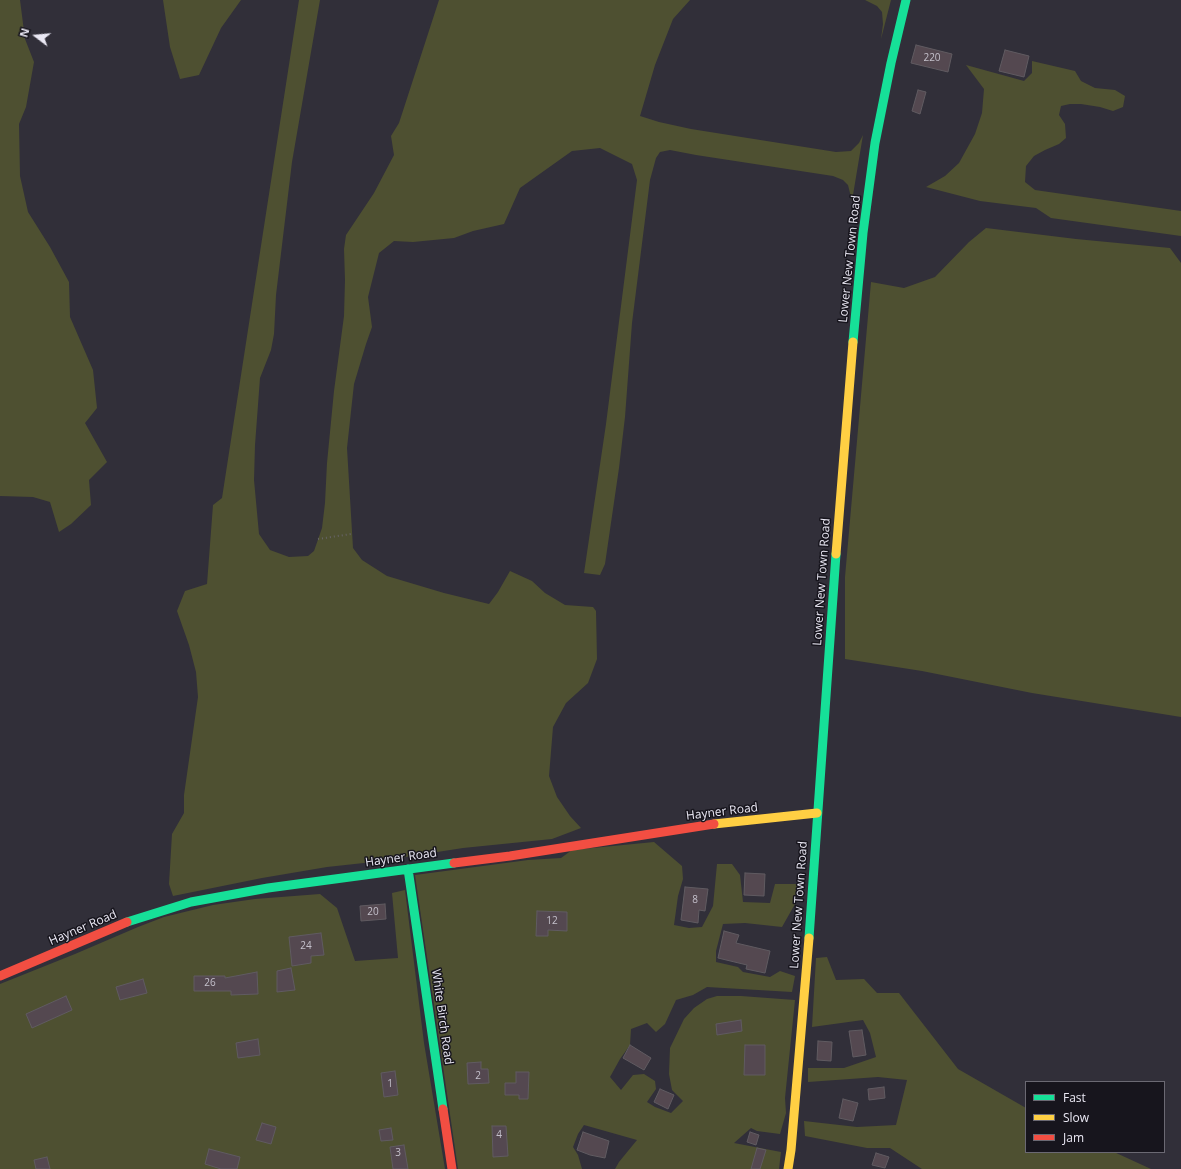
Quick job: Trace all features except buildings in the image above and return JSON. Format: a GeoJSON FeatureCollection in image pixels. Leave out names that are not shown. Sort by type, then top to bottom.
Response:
{"type":"FeatureCollection","features":[{"type":"Feature","properties":{"kind":"street","name":"Lower New Town Road"},"geometry":{"type":"LineString","coordinates":[[788,1169],[805,996],[846,419],[863,232],[875,143],[891,63],[906,0]]}},
{"type":"Feature","properties":{"kind":"street","name":"Hayner Road"},"geometry":{"type":"LineString","coordinates":[[0,976],[128,922],[190,902],[268,888],[510,856],[715,824],[817,813]]}},
{"type":"Feature","properties":{"kind":"street","name":"White Birch Road"},"geometry":{"type":"LineString","coordinates":[[408,869],[452,1169]]}},
{"type":"Feature","properties":{"kind":"path"},"geometry":{"type":"LineString","coordinates":[[318,538],[351,534]]}},
{"type":"Feature","properties":{"kind":"green space"},"geometry":{"type":"Polygon","coordinates":[[[0,0],[20,0],[25,39],[34,62],[26,107],[19,124],[20,176],[28,212],[50,247],[69,282],[70,317],[93,370],[97,408],[85,423],[107,462],[89,480],[91,505],[71,524],[59,532],[50,502],[33,497],[0,496],[0,0]]]}},
{"type":"Feature","properties":{"kind":"green space"},"geometry":{"type":"Polygon","coordinates":[[[163,0],[241,0],[221,28],[199,75],[180,79],[170,47],[163,0]]]}},
{"type":"Feature","properties":{"kind":"green space"},"geometry":{"type":"Polygon","coordinates":[[[299,0],[320,0],[292,162],[276,295],[274,334],[271,350],[260,378],[254,480],[259,534],[270,550],[289,557],[308,556],[314,551],[322,528],[334,391],[344,316],[344,249],[346,235],[374,193],[394,155],[391,136],[399,123],[439,0],[690,0],[673,19],[655,65],[640,116],[691,129],[836,152],[851,151],[859,143],[863,135],[852,201],[848,185],[843,180],[833,176],[670,150],[660,152],[656,158],[650,180],[632,323],[625,417],[619,468],[605,564],[600,575],[584,573],[606,424],[637,180],[632,164],[600,148],[572,151],[520,188],[504,224],[473,231],[454,238],[413,242],[394,241],[379,253],[368,297],[372,327],[354,384],[347,448],[353,548],[362,560],[387,576],[444,593],[489,604],[510,571],[532,581],[545,593],[565,605],[593,607],[596,611],[597,659],[588,683],[566,703],[553,727],[549,776],[557,797],[570,816],[581,828],[552,839],[463,848],[373,862],[327,867],[262,878],[173,896],[169,884],[172,834],[184,813],[184,795],[198,697],[196,672],[189,645],[177,611],[185,591],[207,584],[213,505],[222,498],[299,0]]]}},
{"type":"Feature","properties":{"kind":"green space"},"geometry":{"type":"Polygon","coordinates":[[[865,0],[891,0],[881,39],[883,24],[882,12],[877,6],[865,0]]]}},
{"type":"Feature","properties":{"kind":"green space"},"geometry":{"type":"Polygon","coordinates":[[[1032,61],[1075,71],[1081,81],[1095,88],[1115,90],[1125,96],[1123,107],[1113,111],[1081,104],[1061,106],[1059,115],[1065,124],[1066,138],[1059,144],[1034,156],[1026,166],[1025,182],[1035,190],[1181,211],[1181,236],[1051,218],[1036,208],[980,201],[926,187],[945,176],[959,163],[975,134],[982,113],[984,89],[966,65],[1024,81],[1032,73],[1032,61]]]}},
{"type":"Feature","properties":{"kind":"green space"},"geometry":{"type":"Polygon","coordinates":[[[986,228],[1076,239],[1170,248],[1181,263],[1181,717],[1032,693],[922,671],[845,659],[845,577],[871,282],[904,288],[935,277],[969,242],[986,228]]]}},
{"type":"Feature","properties":{"kind":"green space"},"geometry":{"type":"Polygon","coordinates":[[[654,842],[682,866],[683,879],[678,896],[674,925],[689,928],[702,927],[713,906],[717,864],[732,864],[740,875],[743,902],[770,903],[775,884],[798,884],[795,904],[782,927],[745,923],[723,924],[716,951],[716,962],[738,967],[743,972],[770,977],[780,971],[795,976],[792,992],[707,987],[693,995],[676,1000],[665,1024],[656,1032],[647,1023],[631,1029],[630,1045],[610,1077],[621,1090],[633,1075],[644,1074],[655,1081],[656,1089],[647,1102],[655,1107],[671,1113],[683,1101],[672,1090],[669,1074],[670,1048],[684,1019],[694,1008],[707,999],[717,996],[741,996],[795,1000],[785,1098],[786,1113],[780,1134],[757,1131],[751,1128],[734,1143],[781,1152],[779,1169],[615,1169],[637,1140],[584,1125],[578,1134],[573,1147],[578,1155],[582,1169],[458,1169],[415,875],[528,860],[561,858],[572,850],[654,842]]]}},
{"type":"Feature","properties":{"kind":"green space"},"geometry":{"type":"Polygon","coordinates":[[[405,890],[424,1043],[445,1169],[0,1169],[0,984],[164,917],[213,905],[255,899],[320,894],[337,908],[355,961],[398,958],[392,893],[405,890]]]}},
{"type":"Feature","properties":{"kind":"green space"},"geometry":{"type":"Polygon","coordinates":[[[827,957],[836,980],[864,979],[877,993],[899,993],[958,1069],[1025,1107],[1025,1153],[1116,1153],[1151,1169],[922,1169],[890,1148],[867,1148],[805,1136],[804,1121],[857,1127],[896,1125],[907,1080],[878,1077],[808,1082],[808,1068],[844,1068],[876,1057],[870,1033],[863,1020],[812,1027],[816,958],[827,957]]]}},
{"type":"Feature","properties":{"kind":"traffic: fast"},"geometry":{"type":"LineString","coordinates":[[853,342],[863,233],[875,143],[891,63],[906,0]]}},
{"type":"Feature","properties":{"kind":"traffic: fast"},"geometry":{"type":"LineString","coordinates":[[809,938],[836,554]]}},
{"type":"Feature","properties":{"kind":"traffic: fast"},"geometry":{"type":"LineString","coordinates":[[127,922],[191,902],[268,888],[454,863]]}},
{"type":"Feature","properties":{"kind":"traffic: fast"},"geometry":{"type":"LineString","coordinates":[[408,869],[443,1109]]}},
{"type":"Feature","properties":{"kind":"traffic: slow"},"geometry":{"type":"LineString","coordinates":[[836,554],[853,342]]}},
{"type":"Feature","properties":{"kind":"traffic: slow"},"geometry":{"type":"LineString","coordinates":[[714,824],[817,813]]}},
{"type":"Feature","properties":{"kind":"traffic: slow"},"geometry":{"type":"LineString","coordinates":[[788,1169],[791,1150],[809,938]]}},
{"type":"Feature","properties":{"kind":"traffic: jam"},"geometry":{"type":"LineString","coordinates":[[454,863],[510,856],[714,824]]}},
{"type":"Feature","properties":{"kind":"traffic: jam"},"geometry":{"type":"LineString","coordinates":[[0,976],[127,922]]}},
{"type":"Feature","properties":{"kind":"traffic: jam"},"geometry":{"type":"LineString","coordinates":[[443,1109],[452,1169]]}}]}
